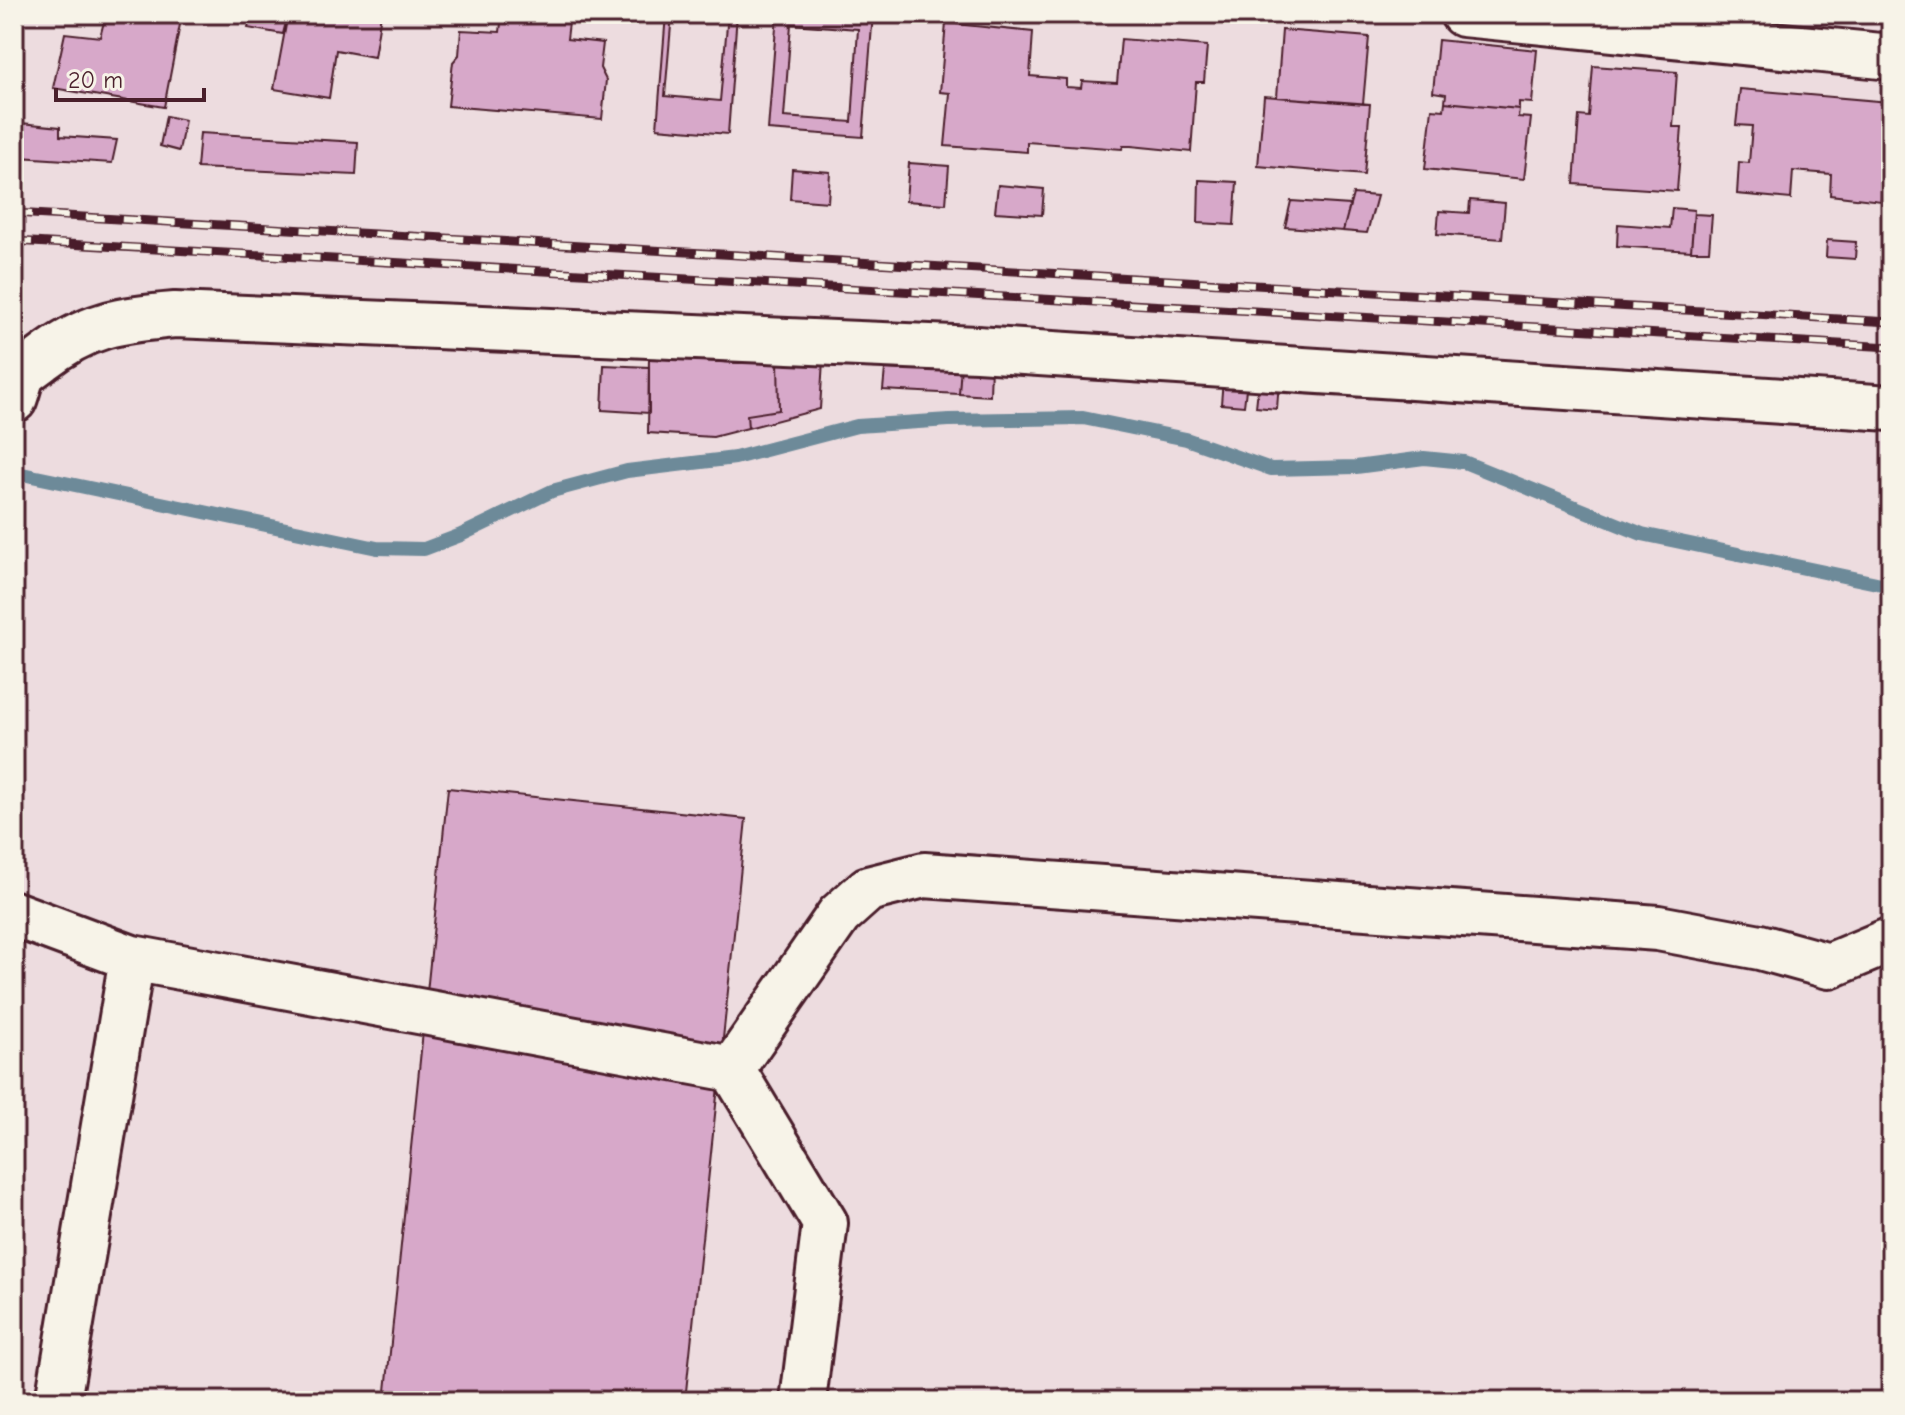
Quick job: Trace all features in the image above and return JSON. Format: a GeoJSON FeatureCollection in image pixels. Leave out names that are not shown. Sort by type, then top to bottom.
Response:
{"type":"FeatureCollection","features":[{"type":"Feature","properties":{"kind":"street"},"geometry":{"type":"LineString","coordinates":[[1463,14],[1891,57]]}},
{"type":"Feature","properties":{"kind":"street"},"geometry":{"type":"LineString","coordinates":[[14,400],[23,374],[77,336],[123,320],[175,315],[977,349],[1891,408]]}},
{"type":"Feature","properties":{"kind":"street"},"geometry":{"type":"LineString","coordinates":[[732,1069],[839,915],[868,889],[924,875],[1658,928],[1760,947],[1829,966],[1891,940]]}},
{"type":"Feature","properties":{"kind":"street"},"geometry":{"type":"LineString","coordinates":[[14,914],[132,958],[732,1069],[825,1223],[803,1401]]}},
{"type":"Feature","properties":{"kind":"street"},"geometry":{"type":"LineString","coordinates":[[58,1401],[132,958]]}},
{"type":"Feature","properties":{"kind":"building"},"geometry":{"type":"Polygon","coordinates":[[[106,14],[182,14],[164,107],[53,88],[65,33],[100,37],[106,14]]]}},
{"type":"Feature","properties":{"kind":"building"},"geometry":{"type":"Polygon","coordinates":[[[251,14],[288,14],[283,34],[248,28],[251,14]]]}},
{"type":"Feature","properties":{"kind":"building"},"geometry":{"type":"Polygon","coordinates":[[[288,14],[381,14],[374,57],[336,50],[329,98],[274,89],[288,14]]]}},
{"type":"Feature","properties":{"kind":"building"},"geometry":{"type":"Polygon","coordinates":[[[502,14],[570,14],[567,39],[603,43],[600,68],[606,80],[602,119],[448,106],[453,62],[459,55],[461,30],[500,32],[502,14]]]}},
{"type":"Feature","properties":{"kind":"building"},"geometry":{"type":"Polygon","coordinates":[[[666,14],[672,14],[665,96],[720,101],[728,14],[737,14],[728,134],[657,128],[666,14]]]}},
{"type":"Feature","properties":{"kind":"building"},"geometry":{"type":"Polygon","coordinates":[[[777,14],[873,14],[863,137],[768,130],[777,14]],[[791,24],[784,117],[852,122],[858,29],[791,24]]]}},
{"type":"Feature","properties":{"kind":"building"},"geometry":{"type":"Polygon","coordinates":[[[946,23],[1033,32],[1030,76],[1066,79],[1066,87],[1081,88],[1082,81],[1117,83],[1121,39],[1207,46],[1204,82],[1196,82],[1191,152],[1027,142],[1027,152],[945,146],[950,93],[940,92],[946,23]]]}},
{"type":"Feature","properties":{"kind":"building"},"geometry":{"type":"Polygon","coordinates":[[[1282,30],[1369,37],[1363,104],[1277,97],[1282,30]]]}},
{"type":"Feature","properties":{"kind":"building"},"geometry":{"type":"Polygon","coordinates":[[[1438,40],[1537,50],[1532,103],[1519,102],[1519,109],[1445,102],[1446,94],[1433,92],[1438,40]]]}},
{"type":"Feature","properties":{"kind":"building"},"geometry":{"type":"Polygon","coordinates":[[[1593,66],[1677,72],[1673,127],[1682,127],[1677,191],[1574,184],[1579,116],[1589,117],[1593,66]]]}},
{"type":"Feature","properties":{"kind":"building"},"geometry":{"type":"Polygon","coordinates":[[[1740,89],[1889,102],[1881,201],[1830,195],[1831,174],[1793,171],[1791,199],[1737,194],[1739,162],[1749,163],[1752,126],[1736,125],[1740,89]]]}},
{"type":"Feature","properties":{"kind":"building"},"geometry":{"type":"Polygon","coordinates":[[[1264,96],[1370,104],[1364,175],[1258,166],[1264,96]]]}},
{"type":"Feature","properties":{"kind":"building"},"geometry":{"type":"Polygon","coordinates":[[[1445,102],[1519,109],[1518,117],[1531,118],[1524,179],[1425,169],[1432,109],[1444,110],[1445,102]]]}},
{"type":"Feature","properties":{"kind":"building"},"geometry":{"type":"Polygon","coordinates":[[[166,116],[185,120],[179,151],[160,146],[166,116]]]}},
{"type":"Feature","properties":{"kind":"building"},"geometry":{"type":"Polygon","coordinates":[[[21,123],[60,127],[60,136],[117,140],[112,163],[19,157],[21,123]]]}},
{"type":"Feature","properties":{"kind":"building"},"geometry":{"type":"Polygon","coordinates":[[[200,133],[358,142],[356,175],[197,168],[200,133]]]}},
{"type":"Feature","properties":{"kind":"building"},"geometry":{"type":"Polygon","coordinates":[[[909,163],[949,166],[946,204],[906,201],[909,163]]]}},
{"type":"Feature","properties":{"kind":"building"},"geometry":{"type":"Polygon","coordinates":[[[792,169],[830,172],[828,202],[790,199],[792,169]]]}},
{"type":"Feature","properties":{"kind":"building"},"geometry":{"type":"Polygon","coordinates":[[[1199,180],[1237,182],[1234,225],[1198,223],[1199,180]]]}},
{"type":"Feature","properties":{"kind":"building"},"geometry":{"type":"Polygon","coordinates":[[[998,185],[1044,189],[1042,215],[995,212],[998,185]]]}},
{"type":"Feature","properties":{"kind":"building"},"geometry":{"type":"Polygon","coordinates":[[[1353,194],[1377,196],[1367,233],[1343,231],[1353,194]]]}},
{"type":"Feature","properties":{"kind":"building"},"geometry":{"type":"Polygon","coordinates":[[[1470,200],[1505,203],[1502,239],[1437,234],[1439,211],[1469,213],[1470,200]]]}},
{"type":"Feature","properties":{"kind":"building"},"geometry":{"type":"Polygon","coordinates":[[[1291,201],[1350,205],[1343,231],[1285,227],[1291,201]]]}},
{"type":"Feature","properties":{"kind":"building"},"geometry":{"type":"Polygon","coordinates":[[[1672,208],[1694,210],[1691,251],[1617,246],[1618,224],[1670,228],[1672,208]]]}},
{"type":"Feature","properties":{"kind":"building"},"geometry":{"type":"Polygon","coordinates":[[[1694,214],[1712,215],[1709,251],[1691,251],[1694,214]]]}},
{"type":"Feature","properties":{"kind":"building"},"geometry":{"type":"Polygon","coordinates":[[[1827,240],[1856,242],[1855,259],[1826,257],[1827,240]]]}},
{"type":"Feature","properties":{"kind":"building"},"geometry":{"type":"Polygon","coordinates":[[[649,358],[739,363],[778,360],[779,410],[747,415],[748,428],[713,437],[648,433],[649,358]]]}},
{"type":"Feature","properties":{"kind":"building"},"geometry":{"type":"Polygon","coordinates":[[[778,360],[823,360],[820,409],[748,428],[747,415],[779,410],[778,360]]]}},
{"type":"Feature","properties":{"kind":"building"},"geometry":{"type":"Polygon","coordinates":[[[901,361],[961,364],[959,394],[883,390],[885,369],[900,370],[901,361]]]}},
{"type":"Feature","properties":{"kind":"building"},"geometry":{"type":"Polygon","coordinates":[[[961,364],[991,365],[990,396],[959,394],[961,364]]]}},
{"type":"Feature","properties":{"kind":"building"},"geometry":{"type":"Polygon","coordinates":[[[604,365],[649,367],[649,413],[602,410],[604,365]]]}},
{"type":"Feature","properties":{"kind":"building"},"geometry":{"type":"Polygon","coordinates":[[[1223,379],[1247,381],[1244,406],[1221,404],[1223,379]]]}},
{"type":"Feature","properties":{"kind":"building"},"geometry":{"type":"Polygon","coordinates":[[[1259,379],[1279,381],[1277,409],[1256,407],[1259,379]]]}},
{"type":"Feature","properties":{"kind":"building"},"geometry":{"type":"Polygon","coordinates":[[[448,788],[746,819],[685,1401],[483,1401],[386,1391],[448,788]]]}},
{"type":"Feature","properties":{"kind":"waterway"},"geometry":{"type":"LineString","coordinates":[[22,474],[377,548],[424,549],[461,535],[552,491],[627,471],[735,458],[857,426],[949,420],[1083,418],[1186,439],[1271,469],[1356,467],[1424,458],[1464,462],[1642,534],[1891,586]]}},
{"type":"Feature","properties":{"kind":"railway"},"geometry":{"type":"LineString","coordinates":[[14,213],[1891,322]]}},
{"type":"Feature","properties":{"kind":"railway"},"geometry":{"type":"LineString","coordinates":[[14,241],[1891,347]]}}]}
